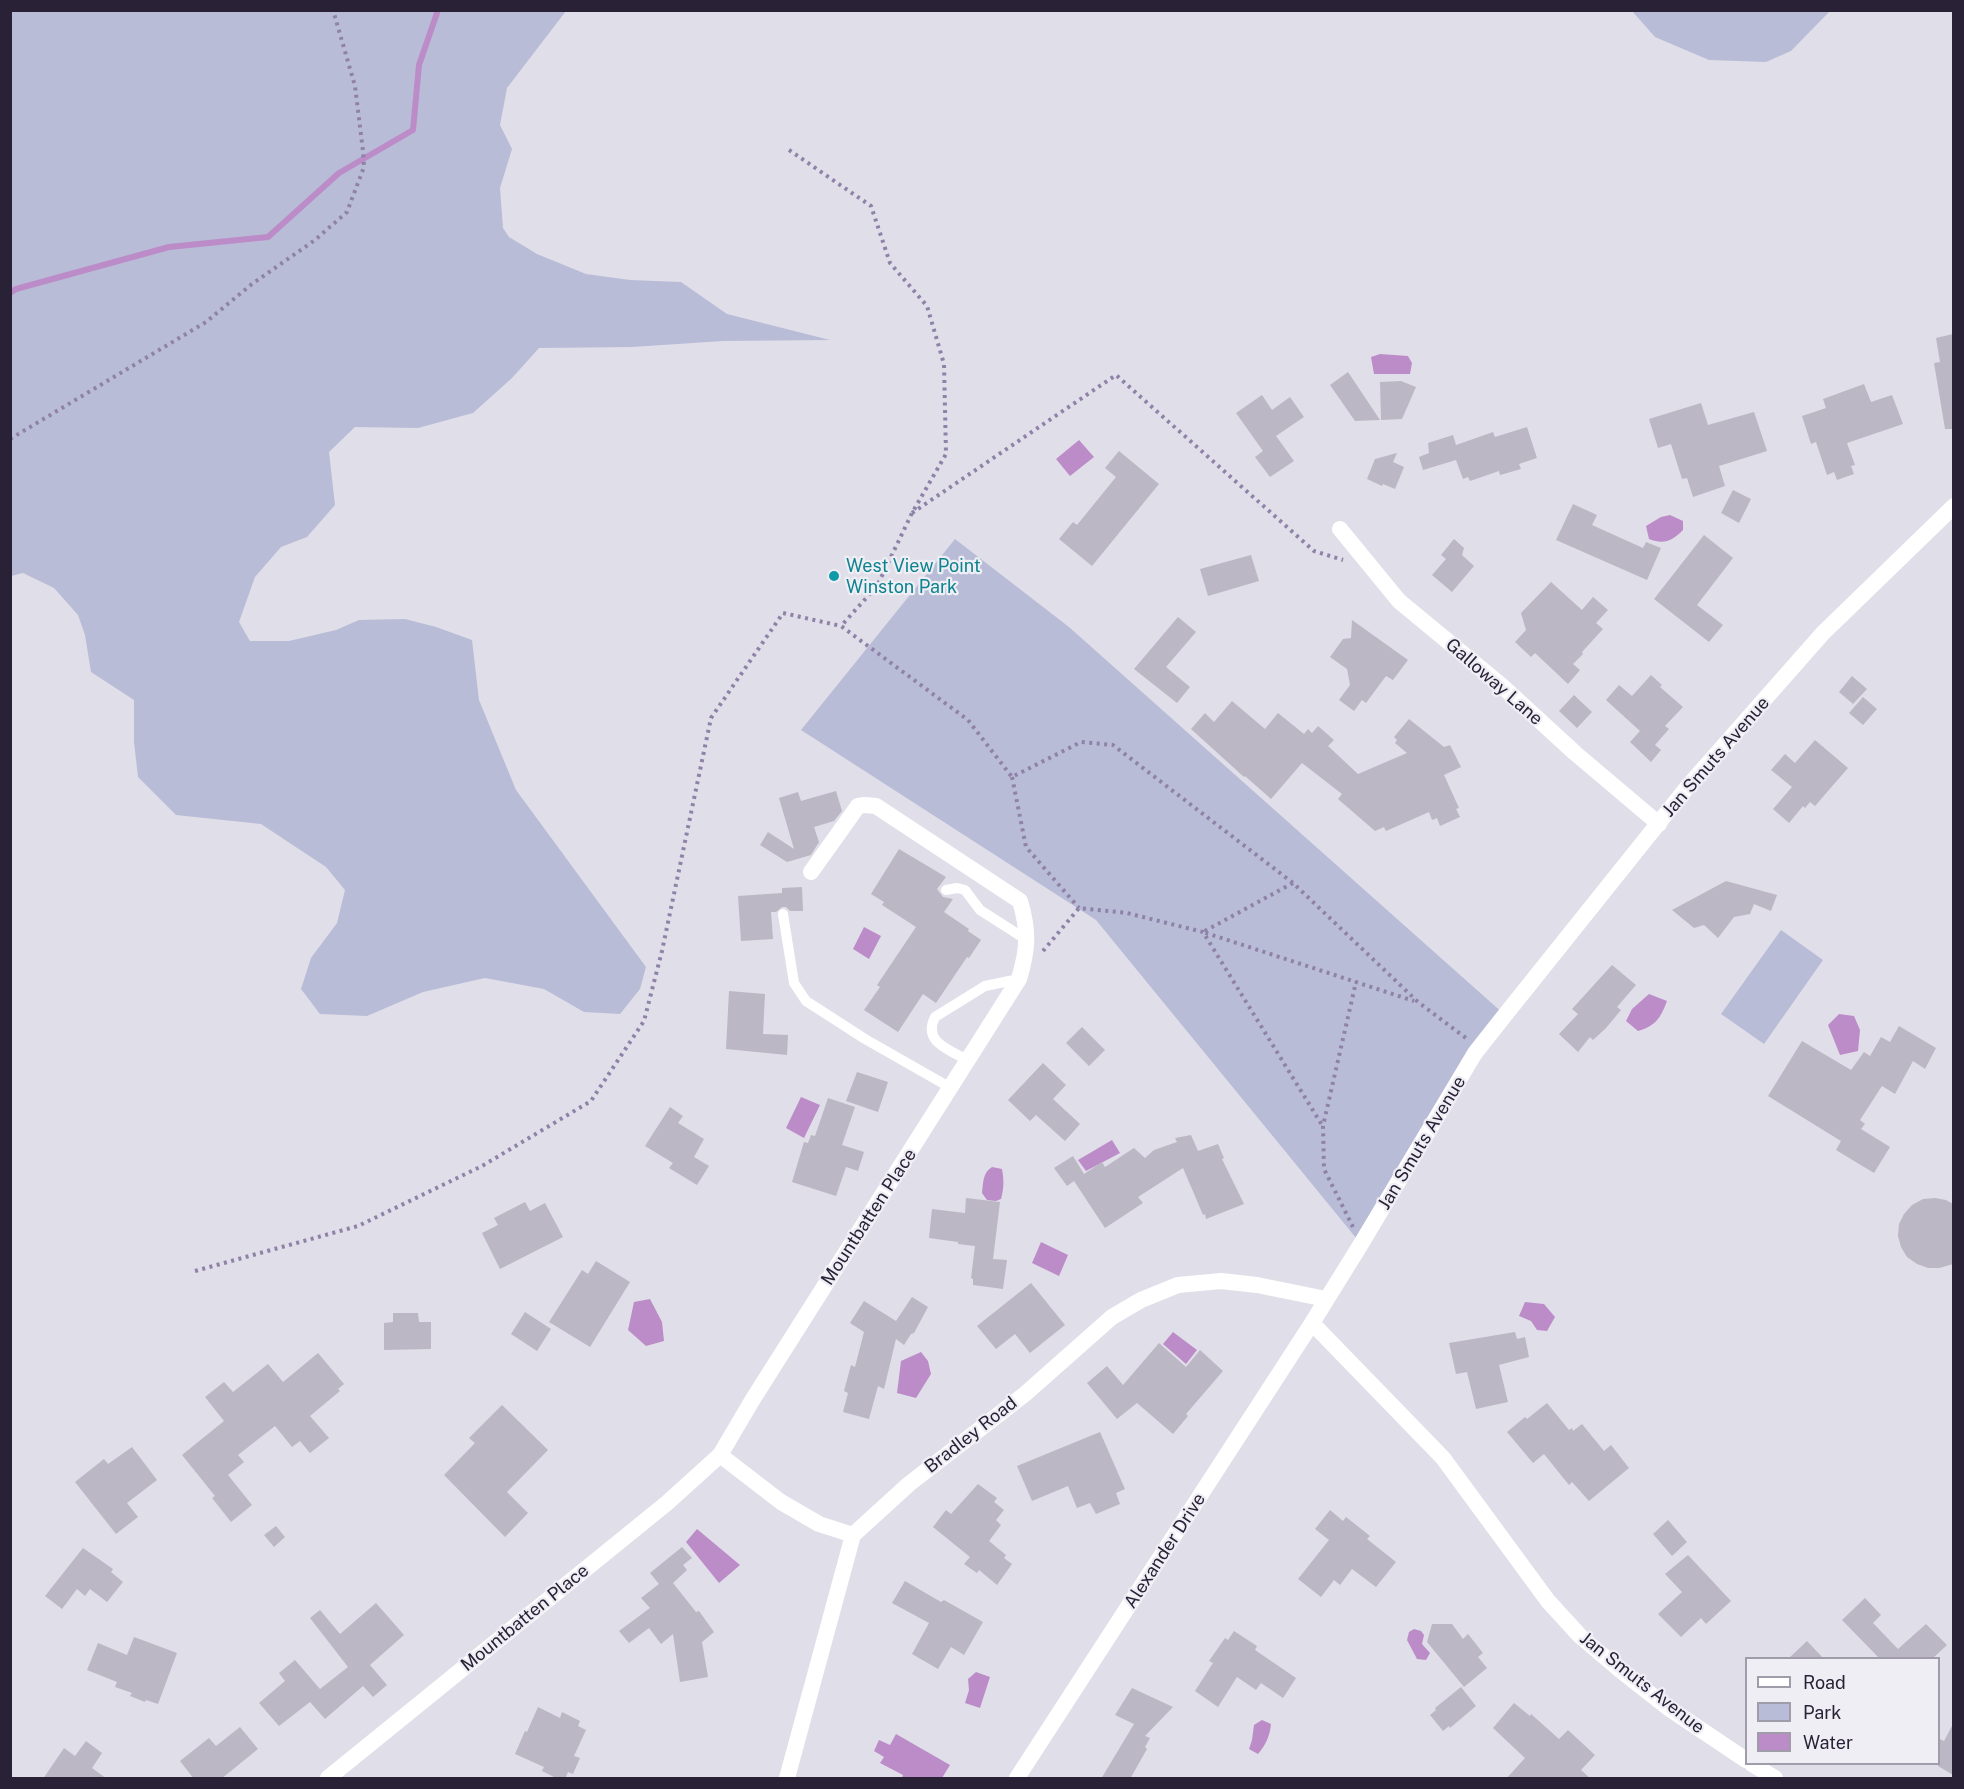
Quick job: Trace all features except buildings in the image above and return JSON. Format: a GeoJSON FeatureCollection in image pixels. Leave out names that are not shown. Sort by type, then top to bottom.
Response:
{"type":"FeatureCollection","features":[{"type":"Feature","properties":{"kind":"street","name":"Jan Smuts Avenue"},"geometry":{"type":"LineString","coordinates":[[1745,1759],[1667,1707],[1580,1636],[1548,1601],[1443,1458],[1312,1323],[1480,1048],[1689,785],[1823,633],[1953,506]]}},
{"type":"Feature","properties":{"kind":"street","name":"Galloway Lane"},"geometry":{"type":"LineString","coordinates":[[1340,529],[1399,601],[1502,686],[1659,824]]}},
{"type":"Feature","properties":{"kind":"street","name":"Mountbatten Place"},"geometry":{"type":"LineString","coordinates":[[328,1779],[667,1503],[720,1455],[1019,980],[1026,956],[1027,940],[1025,917],[1020,901],[876,806],[858,806],[811,872]]}},
{"type":"Feature","properties":{"kind":"street","name":"Bradley Road"},"geometry":{"type":"LineString","coordinates":[[853,1535],[909,1484],[1024,1394],[1112,1317],[1141,1300],[1178,1286],[1221,1281],[1257,1285],[1326,1299]]}},
{"type":"Feature","properties":{"kind":"street","name":"Alexander Drive"},"geometry":{"type":"LineString","coordinates":[[1017,1779],[1312,1323]]}},
{"type":"Feature","properties":{"kind":"street"},"geometry":{"type":"LineString","coordinates":[[720,1455],[781,1502],[819,1524],[853,1535],[787,1779]]}},
{"type":"Feature","properties":{"kind":"street"},"geometry":{"type":"LineString","coordinates":[[1754,1765],[1775,1779]]}},
{"type":"Feature","properties":{"kind":"lane"},"geometry":{"type":"LineString","coordinates":[[946,890],[957,888],[965,890],[980,910],[1027,940]]}},
{"type":"Feature","properties":{"kind":"lane"},"geometry":{"type":"LineString","coordinates":[[783,914],[794,983],[806,1001],[865,1039],[951,1088]]}},
{"type":"Feature","properties":{"kind":"lane"},"geometry":{"type":"LineString","coordinates":[[969,1061],[937,1043],[932,1036],[931,1026],[935,1017],[985,986],[1019,980]]}},
{"type":"Feature","properties":{"kind":"path"},"geometry":{"type":"LineString","coordinates":[[10,439],[206,322],[252,284],[315,240],[347,212],[364,167],[363,151],[355,86],[333,10]]}},
{"type":"Feature","properties":{"kind":"path"},"geometry":{"type":"LineString","coordinates":[[789,150],[871,206],[890,263],[927,306],[944,364],[946,454],[912,513],[877,585],[841,626]]}},
{"type":"Feature","properties":{"kind":"path"},"geometry":{"type":"LineString","coordinates":[[912,513],[1116,375],[1314,551],[1373,569]]}},
{"type":"Feature","properties":{"kind":"path"},"geometry":{"type":"LineString","coordinates":[[195,1271],[358,1226],[482,1166],[591,1101],[644,1021],[662,951],[711,718],[783,613],[841,626],[969,720],[1012,777],[1026,847],[1078,908],[1127,913],[1203,933],[1418,1002]]}},
{"type":"Feature","properties":{"kind":"path"},"geometry":{"type":"LineString","coordinates":[[1012,777],[1081,742],[1113,745],[1293,883],[1418,1002],[1480,1048]]}},
{"type":"Feature","properties":{"kind":"path"},"geometry":{"type":"LineString","coordinates":[[1203,933],[1293,883]]}},
{"type":"Feature","properties":{"kind":"path"},"geometry":{"type":"LineString","coordinates":[[1041,953],[1078,908]]}},
{"type":"Feature","properties":{"kind":"path"},"geometry":{"type":"LineString","coordinates":[[1203,933],[1323,1126]]}},
{"type":"Feature","properties":{"kind":"path"},"geometry":{"type":"LineString","coordinates":[[1356,982],[1323,1126],[1324,1169],[1361,1244]]}},
{"type":"Feature","properties":{"kind":"green space"},"geometry":{"type":"Polygon","coordinates":[[[11,10],[566,11],[507,88],[500,125],[512,149],[500,188],[503,228],[509,237],[537,254],[586,274],[630,280],[681,282],[727,314],[830,340],[723,341],[632,347],[539,348],[512,378],[473,413],[418,428],[355,427],[329,452],[335,505],[307,537],[281,547],[255,577],[239,622],[250,641],[289,641],[336,630],[359,620],[405,619],[472,640],[479,700],[516,790],[646,967],[640,989],[620,1014],[584,1012],[544,989],[485,978],[423,992],[367,1016],[320,1014],[301,989],[311,958],[337,923],[345,890],[326,867],[261,824],[176,815],[138,777],[134,742],[134,700],[91,672],[85,635],[78,615],[54,588],[23,573],[11,576],[11,10]]]}},
{"type":"Feature","properties":{"kind":"green space"},"geometry":{"type":"Polygon","coordinates":[[[1632,11],[1830,11],[1791,51],[1766,62],[1709,60],[1655,37],[1632,11]]]}},
{"type":"Feature","properties":{"kind":"green space"},"geometry":{"type":"Polygon","coordinates":[[[955,539],[1069,627],[1505,1015],[1361,1244],[1096,920],[801,730],[955,539]]]}},
{"type":"Feature","properties":{"kind":"green space"},"geometry":{"type":"Polygon","coordinates":[[[1781,930],[1823,960],[1764,1044],[1721,1014],[1781,930]]]}},
{"type":"Feature","properties":{"kind":"water"},"geometry":{"type":"Polygon","coordinates":[[[1380,354],[1408,356],[1412,363],[1410,374],[1374,374],[1371,357],[1380,354]]]}},
{"type":"Feature","properties":{"kind":"water"},"geometry":{"type":"Polygon","coordinates":[[[1079,440],[1094,457],[1070,476],[1056,459],[1079,440]]]}},
{"type":"Feature","properties":{"kind":"water"},"geometry":{"type":"Polygon","coordinates":[[[1670,515],[1683,521],[1683,530],[1668,541],[1659,542],[1649,539],[1646,526],[1661,517],[1670,515]]]}},
{"type":"Feature","properties":{"kind":"water"},"geometry":{"type":"Polygon","coordinates":[[[864,927],[881,936],[869,959],[853,949],[864,927]]]}},
{"type":"Feature","properties":{"kind":"water"},"geometry":{"type":"Polygon","coordinates":[[[1649,994],[1667,1001],[1657,1020],[1638,1031],[1626,1021],[1632,1009],[1649,994]]]}},
{"type":"Feature","properties":{"kind":"water"},"geometry":{"type":"Polygon","coordinates":[[[1839,1014],[1854,1016],[1860,1030],[1858,1051],[1840,1055],[1828,1025],[1839,1014]]]}},
{"type":"Feature","properties":{"kind":"water"},"geometry":{"type":"Polygon","coordinates":[[[801,1097],[820,1105],[804,1138],[786,1128],[801,1097]]]}},
{"type":"Feature","properties":{"kind":"water"},"geometry":{"type":"Polygon","coordinates":[[[1112,1140],[1120,1153],[1086,1171],[1078,1160],[1112,1140]]]}},
{"type":"Feature","properties":{"kind":"water"},"geometry":{"type":"Polygon","coordinates":[[[992,1167],[1002,1169],[1003,1177],[1001,1199],[996,1201],[987,1200],[982,1193],[985,1175],[992,1167]]]}},
{"type":"Feature","properties":{"kind":"water"},"geometry":{"type":"Polygon","coordinates":[[[1041,1242],[1068,1255],[1059,1276],[1032,1263],[1041,1242]]]}},
{"type":"Feature","properties":{"kind":"water"},"geometry":{"type":"Polygon","coordinates":[[[650,1299],[662,1322],[664,1341],[646,1346],[628,1330],[634,1302],[650,1299]]]}},
{"type":"Feature","properties":{"kind":"water"},"geometry":{"type":"Polygon","coordinates":[[[1525,1302],[1544,1304],[1555,1317],[1547,1331],[1537,1330],[1531,1321],[1519,1316],[1525,1302]]]}},
{"type":"Feature","properties":{"kind":"water"},"geometry":{"type":"Polygon","coordinates":[[[1173,1332],[1197,1350],[1186,1364],[1163,1344],[1173,1332]]]}},
{"type":"Feature","properties":{"kind":"water"},"geometry":{"type":"Polygon","coordinates":[[[921,1352],[928,1361],[931,1374],[916,1398],[897,1393],[901,1361],[921,1352]]]}},
{"type":"Feature","properties":{"kind":"water"},"geometry":{"type":"Polygon","coordinates":[[[697,1529],[740,1565],[719,1583],[686,1542],[697,1529]]]}},
{"type":"Feature","properties":{"kind":"water"},"geometry":{"type":"Polygon","coordinates":[[[1414,1629],[1421,1631],[1424,1635],[1422,1644],[1430,1653],[1426,1660],[1417,1659],[1407,1640],[1409,1632],[1414,1629]]]}},
{"type":"Feature","properties":{"kind":"water"},"geometry":{"type":"Polygon","coordinates":[[[976,1672],[990,1677],[980,1708],[965,1703],[969,1690],[968,1679],[976,1672]]]}},
{"type":"Feature","properties":{"kind":"water"},"geometry":{"type":"Polygon","coordinates":[[[1262,1720],[1271,1724],[1267,1740],[1258,1754],[1249,1749],[1254,1725],[1262,1720]]]}},
{"type":"Feature","properties":{"kind":"water"},"geometry":{"type":"Polygon","coordinates":[[[896,1734],[950,1765],[942,1778],[902,1778],[903,1775],[880,1763],[884,1757],[874,1751],[879,1740],[890,1745],[896,1734]]]}},
{"type":"Feature","properties":{"kind":"waterway"},"geometry":{"type":"LineString","coordinates":[[10,293],[16,289],[169,247],[268,237],[339,173],[413,130],[419,65],[438,10]]}},
{"type":"Feature","properties":{"kind":"place","name":"West View Point Winston Park"},"geometry":{"type":"Point","coordinates":[834,576]}}]}
